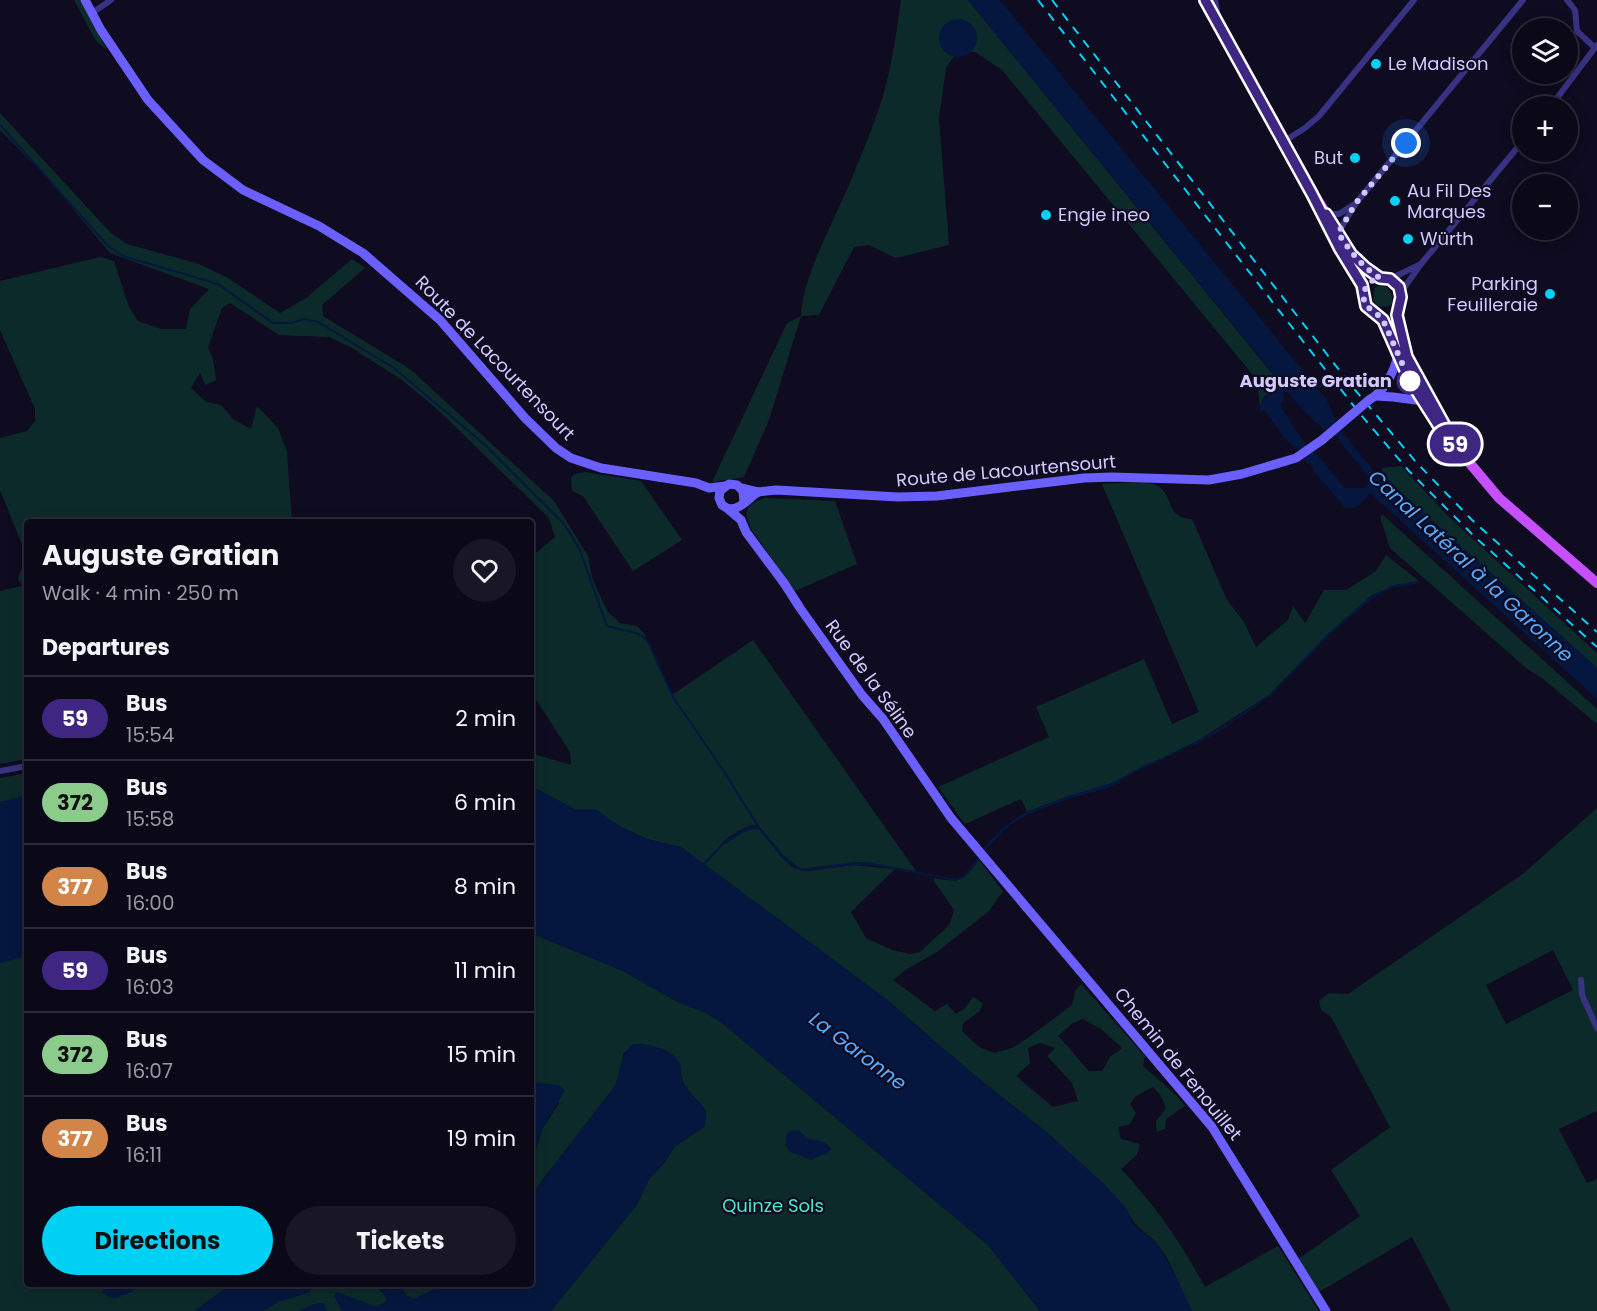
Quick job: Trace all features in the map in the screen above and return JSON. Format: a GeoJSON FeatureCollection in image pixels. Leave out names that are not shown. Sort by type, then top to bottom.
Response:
{"type":"FeatureCollection","features":[{"type":"Feature","properties":{"kind":"main road","name":"Route de Lacourtensourt"},"geometry":{"type":"LineString","coordinates":[[85,0],[148,100],[203,160],[243,190],[319,226],[363,253],[440,320],[525,418],[556,448],[571,458],[601,468],[696,483],[709,488],[733,484],[758,492],[776,490],[898,497],[937,496],[1084,478],[1209,480],[1242,474],[1300,456],[1310,450],[1373,398],[1396,363],[1398,354]]}},
{"type":"Feature","properties":{"kind":"main road"},"geometry":{"type":"LineString","coordinates":[[1205,0],[1340,249],[1362,285],[1366,306],[1379,315],[1388,328],[1409,379],[1442,431],[1512,510],[1597,583]]}},
{"type":"Feature","properties":{"kind":"main road"},"geometry":{"type":"LineString","coordinates":[[1312,194],[1351,254],[1366,268],[1399,287],[1401,301],[1398,307],[1389,314],[1379,315]]}},
{"type":"Feature","properties":{"kind":"main road"},"geometry":{"type":"LineString","coordinates":[[1364,292],[1370,283],[1385,278]]}},
{"type":"Feature","properties":{"kind":"main road"},"geometry":{"type":"LineString","coordinates":[[1398,307],[1399,325],[1407,357],[1456,446]]}},
{"type":"Feature","properties":{"kind":"main road"},"geometry":{"type":"LineString","coordinates":[[1373,398],[1394,396],[1423,401]]}},
{"type":"Feature","properties":{"kind":"main road"},"geometry":{"type":"LineString","coordinates":[[720,501],[719,494],[725,486]]}},
{"type":"Feature","properties":{"kind":"main road"},"geometry":{"type":"LineString","coordinates":[[709,488],[728,509],[734,510],[758,492]]}},
{"type":"Feature","properties":{"kind":"main road"},"geometry":{"type":"LineString","coordinates":[[741,488],[745,495],[741,520]]}},
{"type":"Feature","properties":{"kind":"main road","name":"Rue de la Séline"},"geometry":{"type":"LineString","coordinates":[[728,509],[741,520],[746,532],[862,695],[877,711],[980,855]]}},
{"type":"Feature","properties":{"kind":"main road","name":"Chemin de Fenouillet"},"geometry":{"type":"LineString","coordinates":[[980,855],[1212,1127],[1326,1311]]}},
{"type":"Feature","properties":{"kind":"street"},"geometry":{"type":"LineString","coordinates":[[92,13],[111,0]]}},
{"type":"Feature","properties":{"kind":"street"},"geometry":{"type":"LineString","coordinates":[[1215,0],[1218,24]]}},
{"type":"Feature","properties":{"kind":"street"},"geometry":{"type":"LineString","coordinates":[[1283,142],[1305,128],[1318,116],[1414,0]]}},
{"type":"Feature","properties":{"kind":"street"},"geometry":{"type":"LineString","coordinates":[[1338,233],[1356,203],[1523,0]]}},
{"type":"Feature","properties":{"kind":"street"},"geometry":{"type":"LineString","coordinates":[[1559,96],[1596,46],[1577,31],[1575,10],[1567,0]]}},
{"type":"Feature","properties":{"kind":"street"},"geometry":{"type":"LineString","coordinates":[[1401,292],[1421,264],[1512,154]]}},
{"type":"Feature","properties":{"kind":"street"},"geometry":{"type":"LineString","coordinates":[[1326,214],[1339,214],[1356,203]]}},
{"type":"Feature","properties":{"kind":"street"},"geometry":{"type":"LineString","coordinates":[[1385,278],[1421,264]]}},
{"type":"Feature","properties":{"kind":"street"},"geometry":{"type":"LineString","coordinates":[[0,771],[24,767]]}},
{"type":"Feature","properties":{"kind":"street"},"geometry":{"type":"LineString","coordinates":[[1581,980],[1582,995],[1597,1028]]}},
{"type":"Feature","properties":{"kind":"green space"},"geometry":{"type":"Polygon","coordinates":[[[74,0],[80,0],[107,50],[96,41],[74,0]]]}},
{"type":"Feature","properties":{"kind":"green space"},"geometry":{"type":"Polygon","coordinates":[[[901,0],[968,0],[1283,387],[1279,390],[1276,387],[1264,397],[1260,406],[1257,380],[1002,70],[975,52],[956,53],[946,68],[939,118],[949,245],[896,258],[869,245],[854,247],[819,315],[801,316],[807,282],[867,142],[879,108],[891,64],[901,0]]]}},
{"type":"Feature","properties":{"kind":"green space"},"geometry":{"type":"Polygon","coordinates":[[[0,113],[110,232],[127,244],[199,264],[228,278],[280,313],[306,298],[352,259],[365,268],[322,305],[323,316],[410,369],[554,501],[588,556],[592,578],[607,611],[620,623],[637,626],[645,635],[672,695],[753,640],[916,871],[859,862],[801,869],[783,855],[758,825],[738,832],[724,841],[721,847],[744,832],[759,829],[783,859],[794,868],[808,871],[853,865],[895,869],[851,912],[866,938],[892,950],[910,954],[920,952],[950,924],[954,910],[934,878],[960,879],[979,860],[1003,891],[989,911],[937,952],[893,980],[935,1011],[947,1004],[956,1014],[966,1007],[973,997],[983,1003],[980,1011],[963,1023],[962,1031],[979,1047],[994,1053],[1012,1048],[1025,1040],[1072,1005],[1075,991],[1081,984],[1145,1056],[1143,1066],[1185,1106],[1166,1119],[1165,1129],[1157,1132],[1156,1121],[1166,1108],[1160,1094],[1153,1087],[1136,1096],[1130,1104],[1136,1113],[1130,1124],[1118,1127],[1121,1139],[1140,1144],[1137,1155],[1121,1169],[1167,1225],[1205,1287],[1278,1246],[1319,1311],[1192,1311],[1163,1251],[1137,1226],[1127,1209],[1050,1135],[973,1074],[886,999],[681,847],[647,839],[619,826],[595,809],[574,809],[534,788],[534,754],[571,765],[570,752],[534,697],[534,554],[555,537],[549,518],[437,409],[402,380],[352,348],[329,337],[279,335],[230,303],[222,308],[208,347],[213,359],[216,380],[205,385],[200,373],[191,388],[206,402],[221,405],[233,419],[251,429],[257,406],[278,428],[287,452],[292,519],[24,519],[24,550],[0,490],[0,438],[27,431],[35,421],[35,409],[0,330],[0,281],[100,257],[114,261],[129,307],[138,321],[161,329],[186,329],[190,309],[209,289],[110,253],[42,172],[0,130],[0,113]],[[1083,1019],[1073,1023],[1058,1036],[1089,1071],[1102,1071],[1110,1057],[1122,1048],[1101,1029],[1083,1019]],[[1040,1043],[1028,1048],[1030,1063],[1016,1076],[1053,1107],[1078,1101],[1072,1083],[1047,1056],[1055,1048],[1040,1043]]]}},
{"type":"Feature","properties":{"kind":"green space"},"geometry":{"type":"Polygon","coordinates":[[[1382,284],[1390,292],[1393,303],[1385,307],[1377,305],[1373,300],[1375,288],[1382,284]]]}},
{"type":"Feature","properties":{"kind":"green space"},"geometry":{"type":"Polygon","coordinates":[[[801,316],[769,420],[744,477],[712,482],[787,323],[801,316]]]}},
{"type":"Feature","properties":{"kind":"green space"},"geometry":{"type":"Polygon","coordinates":[[[1401,466],[1450,518],[1597,653],[1597,668],[1382,473],[1382,468],[1401,466]]]}},
{"type":"Feature","properties":{"kind":"green space"},"geometry":{"type":"Polygon","coordinates":[[[585,472],[641,481],[682,540],[633,571],[583,496],[572,491],[571,478],[575,474],[585,472]]]}},
{"type":"Feature","properties":{"kind":"green space"},"geometry":{"type":"Polygon","coordinates":[[[1138,482],[1156,485],[1166,494],[1177,515],[1192,519],[1227,600],[1244,622],[1256,647],[1288,620],[1293,606],[1305,623],[1324,590],[1346,590],[1376,571],[1386,555],[1419,581],[1395,585],[1372,595],[1328,634],[1269,695],[1199,740],[1104,787],[1071,795],[1027,812],[1021,799],[965,824],[938,787],[1049,737],[1036,707],[1144,659],[1172,724],[1199,712],[1102,484],[1138,482]]]}},
{"type":"Feature","properties":{"kind":"green space"},"geometry":{"type":"Polygon","coordinates":[[[765,498],[835,501],[857,564],[795,591],[751,529],[747,517],[750,505],[765,498]]]}},
{"type":"Feature","properties":{"kind":"green space"},"geometry":{"type":"Polygon","coordinates":[[[1383,515],[1597,709],[1597,724],[1543,679],[1526,668],[1390,548],[1380,517],[1383,515]]]}},
{"type":"Feature","properties":{"kind":"green space"},"geometry":{"type":"Polygon","coordinates":[[[24,568],[24,760],[0,764],[0,591],[22,586],[18,579],[24,568]]]}},
{"type":"Feature","properties":{"kind":"green space"},"geometry":{"type":"Polygon","coordinates":[[[24,774],[24,797],[0,802],[0,778],[24,774]]]}},
{"type":"Feature","properties":{"kind":"green space"},"geometry":{"type":"Polygon","coordinates":[[[1597,808],[1597,1111],[1559,1129],[1587,1183],[1597,1179],[1597,1311],[1451,1311],[1412,1237],[1319,1292],[1298,1259],[1360,1216],[1331,1170],[1390,1127],[1331,1017],[1321,1010],[1319,1001],[1329,993],[1348,994],[1524,873],[1597,808]],[[1553,950],[1486,985],[1506,1024],[1573,990],[1553,950]]]}},
{"type":"Feature","properties":{"kind":"green space","name":"Quinze Sols"},"geometry":{"type":"Polygon","coordinates":[[[534,934],[623,971],[678,1002],[704,1012],[721,1022],[988,1245],[1040,1311],[551,1311],[636,1205],[649,1179],[665,1162],[674,1147],[705,1126],[706,1111],[685,1086],[681,1066],[676,1061],[655,1047],[634,1044],[623,1054],[622,1068],[615,1086],[534,1191],[534,1154],[543,1128],[559,1103],[543,1084],[534,1082],[534,934]]]}},
{"type":"Feature","properties":{"kind":"green space"},"geometry":{"type":"Polygon","coordinates":[[[24,953],[24,1287],[227,1287],[195,1311],[0,1311],[0,962],[24,953]]]}},
{"type":"Feature","properties":{"kind":"green space"},"geometry":{"type":"Polygon","coordinates":[[[376,1287],[386,1296],[386,1302],[377,1307],[338,1293],[335,1296],[342,1311],[327,1311],[323,1303],[299,1311],[263,1311],[278,1302],[309,1292],[312,1288],[376,1287]]]}},
{"type":"Feature","properties":{"kind":"green space"},"geometry":{"type":"Polygon","coordinates":[[[405,1287],[436,1287],[414,1299],[403,1291],[405,1287]]]}},
{"type":"Feature","properties":{"kind":"water","name":"Canal Latéral à la Garonne"},"geometry":{"type":"Polygon","coordinates":[[[968,0],[1000,0],[1327,400],[1339,428],[1378,476],[1382,473],[1597,668],[1597,699],[1370,493],[1356,507],[1344,507],[1305,461],[1306,457],[1298,448],[1296,449],[1286,440],[1264,410],[1260,413],[1262,402],[1267,396],[1276,387],[1279,390],[1283,386],[968,0]],[[1286,391],[1282,394],[1285,398],[1281,407],[1311,453],[1314,451],[1345,488],[1364,488],[1372,481],[1333,433],[1313,421],[1286,391]]]}},
{"type":"Feature","properties":{"kind":"water"},"geometry":{"type":"Polygon","coordinates":[[[958,19],[971,25],[977,38],[971,51],[958,57],[945,51],[939,38],[945,25],[958,19]]]}},
{"type":"Feature","properties":{"kind":"water"},"geometry":{"type":"Polygon","coordinates":[[[1419,581],[1421,583],[1392,588],[1374,597],[1331,634],[1269,697],[1222,730],[1108,788],[1067,799],[1022,817],[1005,829],[984,852],[982,850],[1001,829],[1022,814],[1071,795],[1112,783],[1143,766],[1185,748],[1225,725],[1269,695],[1328,634],[1372,595],[1395,585],[1419,581]]]}},
{"type":"Feature","properties":{"kind":"water","name":"La Garonne"},"geometry":{"type":"Polygon","coordinates":[[[534,788],[574,809],[595,809],[619,826],[647,839],[681,847],[886,999],[973,1074],[1050,1135],[1104,1184],[1127,1209],[1133,1224],[1157,1244],[1173,1270],[1192,1311],[1040,1311],[988,1245],[721,1022],[704,1012],[678,1002],[623,971],[534,934],[534,788]]]}},
{"type":"Feature","properties":{"kind":"water"},"geometry":{"type":"Polygon","coordinates":[[[24,797],[24,957],[0,963],[0,802],[24,797]]]}},
{"type":"Feature","properties":{"kind":"water"},"geometry":{"type":"Polygon","coordinates":[[[751,825],[758,825],[783,855],[801,869],[868,862],[955,879],[963,876],[978,858],[979,860],[965,877],[956,881],[870,865],[801,871],[783,859],[758,828],[748,830],[720,847],[725,840],[751,825]]]}},
{"type":"Feature","properties":{"kind":"water"},"geometry":{"type":"Polygon","coordinates":[[[634,1044],[647,1045],[662,1049],[674,1056],[681,1068],[683,1084],[706,1111],[705,1126],[674,1147],[665,1162],[649,1179],[637,1205],[551,1311],[342,1311],[334,1296],[337,1292],[377,1307],[386,1302],[386,1296],[376,1287],[406,1287],[403,1292],[414,1299],[436,1287],[534,1287],[534,1191],[615,1086],[624,1057],[634,1044]]]}},
{"type":"Feature","properties":{"kind":"water"},"geometry":{"type":"Polygon","coordinates":[[[534,1082],[559,1085],[565,1090],[543,1128],[534,1154],[534,1082]]]}},
{"type":"Feature","properties":{"kind":"water"},"geometry":{"type":"Polygon","coordinates":[[[799,1130],[805,1137],[826,1143],[831,1149],[811,1160],[790,1152],[786,1146],[786,1135],[790,1131],[799,1130]]]}},
{"type":"Feature","properties":{"kind":"water"},"geometry":{"type":"Polygon","coordinates":[[[104,1287],[142,1287],[117,1298],[110,1298],[102,1292],[104,1287]]]}},
{"type":"Feature","properties":{"kind":"water"},"geometry":{"type":"Polygon","coordinates":[[[227,1287],[312,1287],[309,1292],[278,1302],[263,1311],[195,1311],[227,1287]]]}},
{"type":"Feature","properties":{"kind":"water"},"geometry":{"type":"Polygon","coordinates":[[[324,1303],[327,1311],[299,1311],[315,1304],[324,1303]]]}},
{"type":"Feature","properties":{"kind":"waterway"},"geometry":{"type":"LineString","coordinates":[[0,125],[108,246],[123,256],[218,284],[273,323],[292,323],[304,319],[318,322],[394,368],[485,445],[564,524],[579,548],[607,626],[639,634],[647,640],[673,697],[758,826]]}},
{"type":"Feature","properties":{"kind":"waterway"},"geometry":{"type":"LineString","coordinates":[[703,865],[722,845]]}},
{"type":"Feature","properties":{"kind":"railway"},"geometry":{"type":"LineString","coordinates":[[1038,0],[1361,415],[1409,471],[1475,537],[1597,647]]}},
{"type":"Feature","properties":{"kind":"railway"},"geometry":{"type":"LineString","coordinates":[[1052,0],[1350,384],[1416,462],[1472,520],[1597,632]]}},
{"type":"Feature","properties":{"kind":"bus line","name":"59"},"geometry":{"type":"LineString","coordinates":[[1205,0],[1340,249],[1362,285],[1366,306],[1383,320],[1409,379],[1429,413],[1456,446],[1407,357],[1397,315],[1401,301],[1399,287],[1390,279],[1380,278],[1351,254],[1326,214]]}},
{"type":"Feature","properties":{"kind":"place","name":"Le Madison"},"geometry":{"type":"Point","coordinates":[1376,64]}},
{"type":"Feature","properties":{"kind":"place","name":"But"},"geometry":{"type":"Point","coordinates":[1355,158]}},
{"type":"Feature","properties":{"kind":"place","name":"Au Fil Des Marques"},"geometry":{"type":"Point","coordinates":[1395,201]}},
{"type":"Feature","properties":{"kind":"place","name":"Engie ineo"},"geometry":{"type":"Point","coordinates":[1046,215]}},
{"type":"Feature","properties":{"kind":"place","name":"Würth"},"geometry":{"type":"Point","coordinates":[1408,239]}},
{"type":"Feature","properties":{"kind":"place","name":"Parking Feuilleraie"},"geometry":{"type":"Point","coordinates":[1550,294]}},
{"type":"Feature","properties":{"kind":"place","name":"Auguste Gratian"},"geometry":{"type":"Point","coordinates":[1410,381]}},
{"type":"Feature","properties":{"kind":"route"},"geometry":{"type":"LineString","coordinates":[[1406,143],[1356,203],[1338,233],[1351,254],[1380,278],[1374,279],[1366,287],[1364,302],[1370,310],[1379,315],[1388,328],[1410,381]]}}]}
